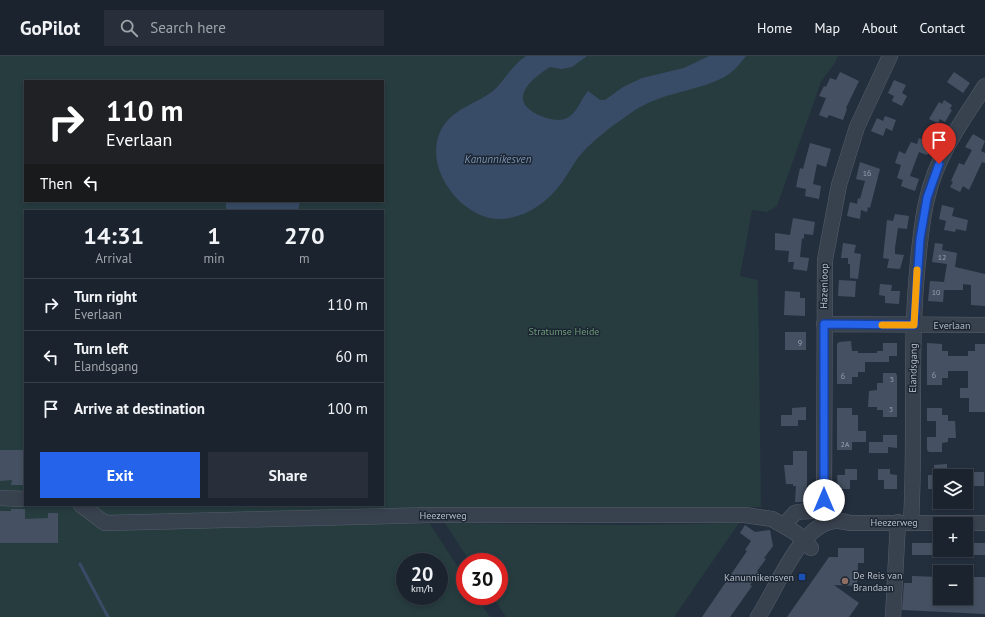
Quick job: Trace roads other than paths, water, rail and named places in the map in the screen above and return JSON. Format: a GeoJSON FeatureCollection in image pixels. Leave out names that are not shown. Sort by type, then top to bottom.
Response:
{"type":"FeatureCollection","features":[{"type":"Feature","properties":{"kind":"street","name":"Hazenloop"},"geometry":{"type":"LineString","coordinates":[[784,525],[795,513],[820,508],[824,500],[825,260],[839,185],[857,127],[890,56]]}},
{"type":"Feature","properties":{"kind":"street","name":"Elandsgang"},"geometry":{"type":"LineString","coordinates":[[893,617],[905,522],[914,325],[920,247],[927,198],[939,164],[958,127],[985,86]]}},
{"type":"Feature","properties":{"kind":"street","name":"Everlaan"},"geometry":{"type":"LineString","coordinates":[[824,324],[985,325]]}},
{"type":"Feature","properties":{"kind":"street"},"geometry":{"type":"LineString","coordinates":[[0,498],[24,499]]}},
{"type":"Feature","properties":{"kind":"street","name":"Heezerweg"},"geometry":{"type":"LineString","coordinates":[[82,506],[105,522],[434,515],[746,515],[772,519],[784,525],[808,544],[831,530],[850,523],[985,523]]}},
{"type":"Feature","properties":{"kind":"street"},"geometry":{"type":"LineString","coordinates":[[758,617],[767,603],[780,591],[808,544]]}},
{"type":"Feature","properties":{"kind":"water","name":"Kanunnikesven"},"geometry":{"type":"Polygon","coordinates":[[[526,56],[587,56],[572,67],[562,69],[550,67],[535,78],[524,91],[523,98],[525,104],[530,110],[541,116],[557,120],[567,118],[574,113],[588,91],[600,100],[605,100],[623,87],[642,78],[684,68],[709,56],[746,56],[734,70],[715,82],[666,96],[636,110],[607,130],[587,148],[555,191],[538,206],[517,216],[494,219],[478,214],[451,192],[442,177],[437,160],[437,144],[442,128],[447,121],[459,111],[493,91],[526,56]]]}},
{"type":"Feature","properties":{"kind":"water"},"geometry":{"type":"Polygon","coordinates":[[[226,202],[300,202],[298,210],[226,210],[226,202]]]}},
{"type":"Feature","properties":{"kind":"waterway"},"geometry":{"type":"LineString","coordinates":[[80,564],[108,617]]}},
{"type":"Feature","properties":{"kind":"place","name":"Kanunnikensven"},"geometry":{"type":"Point","coordinates":[802,577]}},
{"type":"Feature","properties":{"kind":"place","name":"De Reis van Brandaan"},"geometry":{"type":"Point","coordinates":[845,581]}},
{"type":"Feature","properties":{"kind":"park label","name":"Stratumse Heide"},"geometry":{"type":"Point","coordinates":[564,331]}}]}
